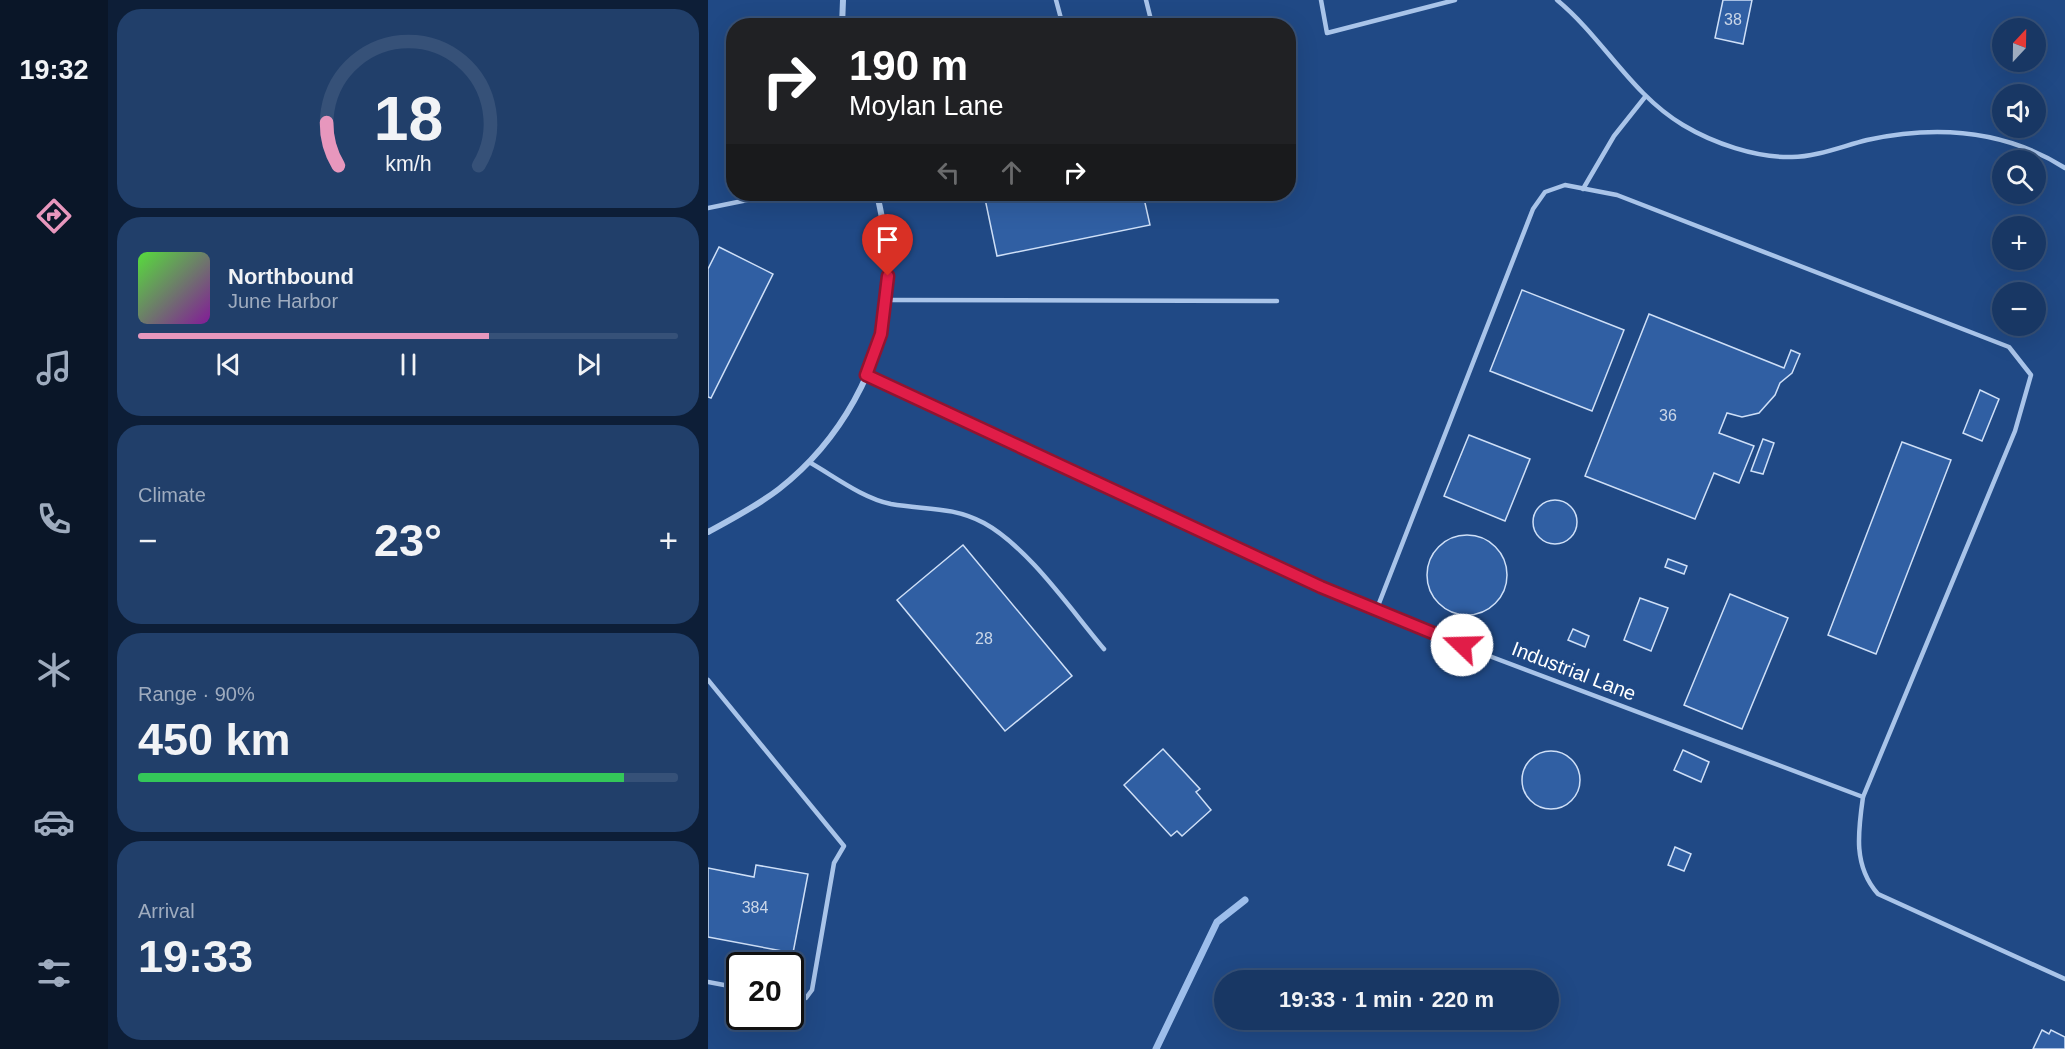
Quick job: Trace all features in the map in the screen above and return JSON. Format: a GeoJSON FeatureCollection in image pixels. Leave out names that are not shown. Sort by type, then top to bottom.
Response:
{"type":"FeatureCollection","features":[{"type":"Feature","properties":{"kind":"street"},"geometry":{"type":"LineString","coordinates":[[842,18],[843,0]]}},
{"type":"Feature","properties":{"kind":"street"},"geometry":{"type":"LineString","coordinates":[[708,532],[770,496],[810,462],[848,412],[866,375],[881,334],[887,300],[888,264],[879,201]]}},
{"type":"Feature","properties":{"kind":"lane"},"geometry":{"type":"LineString","coordinates":[[1056,0],[1061,18]]}},
{"type":"Feature","properties":{"kind":"lane"},"geometry":{"type":"LineString","coordinates":[[1146,0],[1150,18]]}},
{"type":"Feature","properties":{"kind":"lane"},"geometry":{"type":"LineString","coordinates":[[1321,0],[1327,33],[1455,0]]}},
{"type":"Feature","properties":{"kind":"lane"},"geometry":{"type":"LineString","coordinates":[[1557,0],[1577,16],[1645,97],[1683,125],[1709,137],[1761,154],[1794,157],[1892,136],[1939,132],[2004,140],[2026,146],[2065,168]]}},
{"type":"Feature","properties":{"kind":"lane"},"geometry":{"type":"LineString","coordinates":[[1583,189],[1614,136],[1645,97]]}},
{"type":"Feature","properties":{"kind":"lane"},"geometry":{"type":"LineString","coordinates":[[1376,611],[1533,209],[1545,192],[1565,185],[1617,195],[2009,347],[2031,375],[2015,431],[1863,797],[1858,845],[1862,868],[1868,883],[1878,894],[2065,979]]}},
{"type":"Feature","properties":{"kind":"lane"},"geometry":{"type":"LineString","coordinates":[[708,208],[742,201]]}},
{"type":"Feature","properties":{"kind":"lane"},"geometry":{"type":"LineString","coordinates":[[887,300],[1277,302]]}},
{"type":"Feature","properties":{"kind":"lane","name":"Industrial Lane"},"geometry":{"type":"LineString","coordinates":[[866,375],[1376,611],[1863,797]]}},
{"type":"Feature","properties":{"kind":"lane"},"geometry":{"type":"LineString","coordinates":[[810,462],[864,494],[889,503],[940,507],[985,524],[1024,555],[1104,649]]}},
{"type":"Feature","properties":{"kind":"lane"},"geometry":{"type":"LineString","coordinates":[[708,680],[844,846],[834,863],[812,990],[804,998]]}},
{"type":"Feature","properties":{"kind":"lane"},"geometry":{"type":"LineString","coordinates":[[708,982],[726,985]]}},
{"type":"Feature","properties":{"kind":"building"},"geometry":{"type":"Polygon","coordinates":[[[1723,0],[1752,0],[1743,44],[1715,38],[1723,0]]]}},
{"type":"Feature","properties":{"kind":"building"},"geometry":{"type":"Polygon","coordinates":[[[985,201],[1145,201],[1150,225],[997,256],[985,201]]]}},
{"type":"Feature","properties":{"kind":"building"},"geometry":{"type":"Polygon","coordinates":[[[719,247],[773,274],[711,398],[708,397],[708,269],[719,247]]]}},
{"type":"Feature","properties":{"kind":"building"},"geometry":{"type":"Polygon","coordinates":[[[1522,290],[1624,330],[1592,411],[1490,371],[1522,290]]]}},
{"type":"Feature","properties":{"kind":"building"},"geometry":{"type":"Polygon","coordinates":[[[1649,314],[1784,368],[1791,350],[1800,354],[1792,373],[1780,383],[1775,395],[1759,413],[1742,417],[1727,413],[1719,433],[1754,446],[1739,483],[1714,473],[1695,519],[1585,476],[1649,314]]]}},
{"type":"Feature","properties":{"kind":"building"},"geometry":{"type":"Polygon","coordinates":[[[1980,390],[1999,399],[1982,441],[1963,433],[1980,390]]]}},
{"type":"Feature","properties":{"kind":"building"},"geometry":{"type":"Polygon","coordinates":[[[1469,435],[1530,459],[1505,521],[1444,496],[1469,435]]]}},
{"type":"Feature","properties":{"kind":"building"},"geometry":{"type":"Polygon","coordinates":[[[1763,439],[1774,443],[1763,474],[1751,471],[1763,439]]]}},
{"type":"Feature","properties":{"kind":"building"},"geometry":{"type":"Polygon","coordinates":[[[1902,442],[1951,460],[1876,654],[1828,635],[1902,442]]]}},
{"type":"Feature","properties":{"kind":"building"},"geometry":{"type":"Polygon","coordinates":[[[1555,500],[1570,507],[1577,522],[1570,537],[1555,544],[1540,537],[1533,522],[1540,507],[1555,500]]]}},
{"type":"Feature","properties":{"kind":"building"},"geometry":{"type":"Polygon","coordinates":[[[1467,535],[1482,538],[1495,547],[1504,560],[1507,575],[1504,590],[1495,603],[1482,612],[1467,615],[1452,612],[1439,603],[1430,590],[1427,575],[1430,560],[1439,547],[1452,538],[1467,535]]]}},
{"type":"Feature","properties":{"kind":"building"},"geometry":{"type":"Polygon","coordinates":[[[963,545],[1072,676],[1005,731],[897,600],[963,545]]]}},
{"type":"Feature","properties":{"kind":"building"},"geometry":{"type":"Polygon","coordinates":[[[1668,559],[1687,566],[1684,574],[1665,567],[1668,559]]]}},
{"type":"Feature","properties":{"kind":"building"},"geometry":{"type":"Polygon","coordinates":[[[1730,594],[1788,618],[1742,729],[1684,705],[1730,594]]]}},
{"type":"Feature","properties":{"kind":"building"},"geometry":{"type":"Polygon","coordinates":[[[1640,598],[1668,608],[1651,651],[1624,640],[1640,598]]]}},
{"type":"Feature","properties":{"kind":"building"},"geometry":{"type":"Polygon","coordinates":[[[1573,629],[1589,636],[1585,647],[1568,640],[1573,629]]]}},
{"type":"Feature","properties":{"kind":"building"},"geometry":{"type":"Polygon","coordinates":[[[1163,749],[1200,789],[1196,792],[1211,810],[1182,836],[1177,831],[1171,836],[1124,785],[1163,749]]]}},
{"type":"Feature","properties":{"kind":"building"},"geometry":{"type":"Polygon","coordinates":[[[1683,750],[1709,762],[1701,782],[1674,770],[1683,750]]]}},
{"type":"Feature","properties":{"kind":"building"},"geometry":{"type":"Polygon","coordinates":[[[1551,751],[1567,756],[1575,764],[1580,780],[1575,796],[1567,804],[1551,809],[1535,804],[1527,796],[1522,780],[1527,764],[1535,756],[1551,751]]]}},
{"type":"Feature","properties":{"kind":"building"},"geometry":{"type":"Polygon","coordinates":[[[1675,847],[1691,854],[1684,871],[1668,865],[1675,847]]]}},
{"type":"Feature","properties":{"kind":"building"},"geometry":{"type":"Polygon","coordinates":[[[756,865],[808,874],[793,952],[708,937],[708,868],[754,877],[756,865]]]}},
{"type":"Feature","properties":{"kind":"building"},"geometry":{"type":"Polygon","coordinates":[[[2042,1030],[2049,1034],[2051,1030],[2065,1037],[2065,1049],[2033,1049],[2042,1030]]]}},
{"type":"Feature","properties":{"kind":"waterway"},"geometry":{"type":"LineString","coordinates":[[1156,1049],[1217,922],[1245,900]]}},
{"type":"Feature","properties":{"kind":"route"},"geometry":{"type":"LineString","coordinates":[[888,276],[881,334],[866,375],[1321,587],[1462,645]]}}]}
